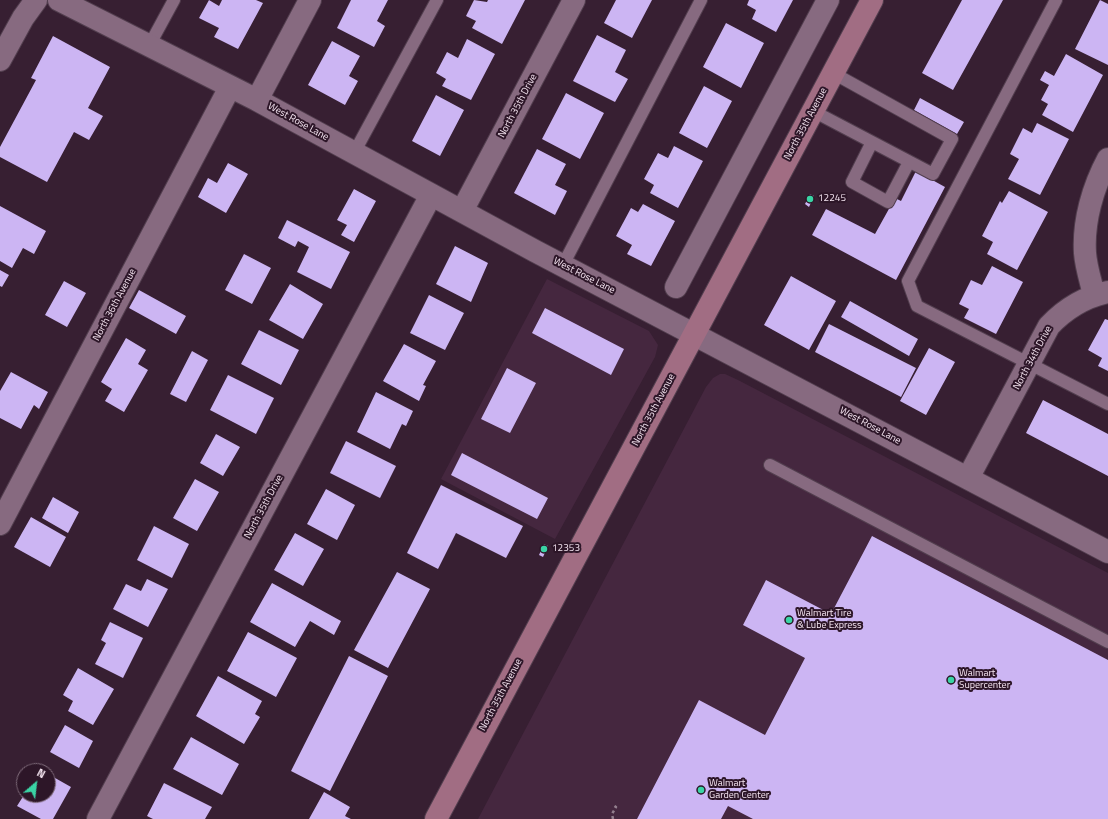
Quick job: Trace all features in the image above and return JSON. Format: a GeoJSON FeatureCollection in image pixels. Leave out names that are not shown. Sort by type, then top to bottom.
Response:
{"type":"FeatureCollection","features":[{"type":"Feature","properties":{"kind":"main road","name":"North 35th Avenue"},"geometry":{"type":"LineString","coordinates":[[436,819],[872,0]]}},
{"type":"Feature","properties":{"kind":"street"},"geometry":{"type":"LineString","coordinates":[[0,60],[23,18],[36,0]]}},
{"type":"Feature","properties":{"kind":"street","name":"West Rose Lane"},"geometry":{"type":"LineString","coordinates":[[59,0],[257,100],[431,195],[1108,552]]}},
{"type":"Feature","properties":{"kind":"street"},"geometry":{"type":"LineString","coordinates":[[257,100],[310,0]]}},
{"type":"Feature","properties":{"kind":"street","name":"North 35th Drive"},"geometry":{"type":"LineString","coordinates":[[462,211],[574,0]]}},
{"type":"Feature","properties":{"kind":"street"},"geometry":{"type":"LineString","coordinates":[[676,287],[828,0]]}},
{"type":"Feature","properties":{"kind":"street","name":"North 36th Avenue"},"geometry":{"type":"LineString","coordinates":[[0,524],[230,86]]}},
{"type":"Feature","properties":{"kind":"street","name":"North 34th Drive"},"geometry":{"type":"LineString","coordinates":[[968,478],[1049,326],[1054,320],[1076,303],[1101,294],[1085,253],[1087,219],[1097,180],[1108,159]]}},
{"type":"Feature","properties":{"kind":"street","name":"North 35th Drive"},"geometry":{"type":"LineString","coordinates":[[98,819],[431,195]]}},
{"type":"Feature","properties":{"kind":"lane"},"geometry":{"type":"LineString","coordinates":[[150,46],[174,0]]}},
{"type":"Feature","properties":{"kind":"lane"},"geometry":{"type":"LineString","coordinates":[[354,153],[436,0]]}},
{"type":"Feature","properties":{"kind":"lane"},"geometry":{"type":"LineString","coordinates":[[563,265],[701,0]]}},
{"type":"Feature","properties":{"kind":"lane"},"geometry":{"type":"LineString","coordinates":[[1056,0],[908,281],[917,306],[1108,404]]}},
{"type":"Feature","properties":{"kind":"lane"},"geometry":{"type":"LineString","coordinates":[[813,110],[933,174],[952,138],[833,73]]}},
{"type":"Feature","properties":{"kind":"lane"},"geometry":{"type":"LineString","coordinates":[[872,142],[852,182],[888,202],[910,162]]}},
{"type":"Feature","properties":{"kind":"lane"},"geometry":{"type":"LineString","coordinates":[[770,465],[1108,642]]}},
{"type":"Feature","properties":{"kind":"path"},"geometry":{"type":"LineString","coordinates":[[613,805],[616,807],[612,814],[613,819]]}},
{"type":"Feature","properties":{"kind":"shaded area"},"geometry":{"type":"Polygon","coordinates":[[[547,279],[649,331],[658,345],[655,357],[555,539],[441,479],[547,279]]]}},
{"type":"Feature","properties":{"kind":"shaded area"},"geometry":{"type":"Polygon","coordinates":[[[720,374],[725,374],[738,380],[1108,573],[1108,819],[478,819],[706,387],[713,378],[720,374]]]}},
{"type":"Feature","properties":{"kind":"building"},"geometry":{"type":"Polygon","coordinates":[[[209,0],[219,6],[222,0],[256,0],[263,3],[238,49],[214,37],[219,28],[199,18],[209,0]]]}},
{"type":"Feature","properties":{"kind":"building"},"geometry":{"type":"Polygon","coordinates":[[[351,0],[388,0],[377,21],[385,26],[374,47],[337,28],[351,0]]]}},
{"type":"Feature","properties":{"kind":"building"},"geometry":{"type":"Polygon","coordinates":[[[474,0],[487,2],[488,0],[525,0],[502,44],[472,28],[476,21],[466,16],[474,0]]]}},
{"type":"Feature","properties":{"kind":"building"},"geometry":{"type":"Polygon","coordinates":[[[616,0],[652,0],[632,38],[604,23],[616,0]]]}},
{"type":"Feature","properties":{"kind":"building"},"geometry":{"type":"Polygon","coordinates":[[[749,0],[793,0],[776,32],[752,19],[756,10],[747,5],[749,0]]]}},
{"type":"Feature","properties":{"kind":"building"},"geometry":{"type":"Polygon","coordinates":[[[962,0],[1003,0],[953,90],[922,73],[962,0]]]}},
{"type":"Feature","properties":{"kind":"building"},"geometry":{"type":"Polygon","coordinates":[[[1100,0],[1108,4],[1108,65],[1075,49],[1100,0]]]}},
{"type":"Feature","properties":{"kind":"building"},"geometry":{"type":"Polygon","coordinates":[[[726,23],[764,43],[741,88],[703,67],[726,23]]]}},
{"type":"Feature","properties":{"kind":"building"},"geometry":{"type":"Polygon","coordinates":[[[597,35],[626,50],[615,72],[628,79],[615,102],[573,81],[597,35]]]}},
{"type":"Feature","properties":{"kind":"building"},"geometry":{"type":"Polygon","coordinates":[[[53,36],[110,67],[88,108],[103,116],[89,140],[74,132],[47,182],[0,157],[0,147],[36,80],[31,78],[53,36]]]}},
{"type":"Feature","properties":{"kind":"building"},"geometry":{"type":"Polygon","coordinates":[[[467,39],[495,54],[471,100],[442,86],[446,79],[436,73],[447,52],[458,58],[467,39]]]}},
{"type":"Feature","properties":{"kind":"building"},"geometry":{"type":"Polygon","coordinates":[[[332,41],[360,56],[349,76],[358,81],[345,105],[308,85],[332,41]]]}},
{"type":"Feature","properties":{"kind":"building"},"geometry":{"type":"Polygon","coordinates":[[[1066,54],[1103,75],[1073,132],[1042,115],[1048,104],[1041,100],[1049,85],[1040,80],[1045,71],[1054,76],[1066,54]]]}},
{"type":"Feature","properties":{"kind":"building"},"geometry":{"type":"Polygon","coordinates":[[[704,86],[732,101],[707,148],[679,133],[704,86]]]}},
{"type":"Feature","properties":{"kind":"building"},"geometry":{"type":"Polygon","coordinates":[[[566,93],[604,113],[580,159],[542,139],[566,93]]]}},
{"type":"Feature","properties":{"kind":"building"},"geometry":{"type":"Polygon","coordinates":[[[436,95],[464,110],[440,156],[412,141],[436,95]]]}},
{"type":"Feature","properties":{"kind":"building"},"geometry":{"type":"Polygon","coordinates":[[[920,98],[964,122],[957,134],[914,110],[920,98]]]}},
{"type":"Feature","properties":{"kind":"building"},"geometry":{"type":"Polygon","coordinates":[[[1037,123],[1069,139],[1040,195],[1008,179],[1019,159],[1010,154],[1023,128],[1032,133],[1037,123]]]}},
{"type":"Feature","properties":{"kind":"building"},"geometry":{"type":"Polygon","coordinates":[[[674,146],[703,161],[678,208],[650,193],[654,185],[644,179],[658,153],[668,158],[674,146]]]}},
{"type":"Feature","properties":{"kind":"building"},"geometry":{"type":"Polygon","coordinates":[[[537,149],[566,164],[555,185],[567,191],[555,215],[514,193],[537,149]]]}},
{"type":"Feature","properties":{"kind":"building"},"geometry":{"type":"Polygon","coordinates":[[[228,163],[248,174],[226,213],[198,197],[208,178],[217,183],[228,163]]]}},
{"type":"Feature","properties":{"kind":"building"},"geometry":{"type":"Polygon","coordinates":[[[916,171],[945,187],[896,280],[812,235],[826,209],[875,234],[895,198],[901,201],[916,171]]]}},
{"type":"Feature","properties":{"kind":"building"},"geometry":{"type":"Polygon","coordinates":[[[354,189],[376,201],[354,242],[341,235],[347,225],[337,220],[354,189]]]}},
{"type":"Feature","properties":{"kind":"building"},"geometry":{"type":"Polygon","coordinates":[[[1009,191],[1048,212],[1017,270],[987,254],[993,242],[982,236],[1000,201],[1002,203],[1009,191]]]}},
{"type":"Feature","properties":{"kind":"building"},"geometry":{"type":"Polygon","coordinates":[[[810,194],[814,196],[809,207],[805,204],[810,194]]]}},
{"type":"Feature","properties":{"kind":"building"},"geometry":{"type":"Polygon","coordinates":[[[643,204],[675,221],[651,266],[627,254],[632,245],[616,236],[631,208],[638,212],[643,204]]]}},
{"type":"Feature","properties":{"kind":"building"},"geometry":{"type":"Polygon","coordinates":[[[0,206],[46,231],[34,254],[23,248],[12,268],[0,261],[0,206]]]}},
{"type":"Feature","properties":{"kind":"building"},"geometry":{"type":"Polygon","coordinates":[[[287,220],[350,252],[331,289],[297,272],[309,247],[298,241],[295,247],[278,238],[287,220]]]}},
{"type":"Feature","properties":{"kind":"building"},"geometry":{"type":"Polygon","coordinates":[[[455,246],[488,263],[471,302],[436,284],[455,246]]]}},
{"type":"Feature","properties":{"kind":"building"},"geometry":{"type":"Polygon","coordinates":[[[244,254],[271,268],[252,304],[225,290],[244,254]]]}},
{"type":"Feature","properties":{"kind":"building"},"geometry":{"type":"Polygon","coordinates":[[[992,266],[1023,282],[996,334],[964,318],[969,309],[959,304],[971,280],[982,285],[992,266]]]}},
{"type":"Feature","properties":{"kind":"building"},"geometry":{"type":"Polygon","coordinates":[[[0,270],[9,275],[2,287],[0,286],[0,270]]]}},
{"type":"Feature","properties":{"kind":"building"},"geometry":{"type":"Polygon","coordinates":[[[791,276],[836,301],[809,350],[764,325],[791,276]]]}},
{"type":"Feature","properties":{"kind":"building"},"geometry":{"type":"Polygon","coordinates":[[[64,281],[86,293],[67,327],[45,315],[64,281]]]}},
{"type":"Feature","properties":{"kind":"building"},"geometry":{"type":"Polygon","coordinates":[[[290,284],[323,304],[303,339],[269,320],[290,284]]]}},
{"type":"Feature","properties":{"kind":"building"},"geometry":{"type":"Polygon","coordinates":[[[139,290],[186,316],[176,334],[129,308],[139,290]]]}},
{"type":"Feature","properties":{"kind":"building"},"geometry":{"type":"Polygon","coordinates":[[[429,295],[464,313],[445,350],[410,333],[429,295]]]}},
{"type":"Feature","properties":{"kind":"building"},"geometry":{"type":"Polygon","coordinates":[[[850,301],[918,339],[909,356],[841,317],[850,301]]]}},
{"type":"Feature","properties":{"kind":"building"},"geometry":{"type":"Polygon","coordinates":[[[545,308],[624,349],[611,375],[532,333],[545,308]]]}},
{"type":"Feature","properties":{"kind":"building"},"geometry":{"type":"Polygon","coordinates":[[[1105,319],[1108,320],[1108,371],[1098,366],[1102,358],[1088,350],[1105,319]]]}},
{"type":"Feature","properties":{"kind":"building"},"geometry":{"type":"Polygon","coordinates":[[[829,324],[916,368],[901,397],[815,352],[829,324]]]}},
{"type":"Feature","properties":{"kind":"building"},"geometry":{"type":"Polygon","coordinates":[[[259,330],[299,350],[281,385],[241,364],[259,330]]]}},
{"type":"Feature","properties":{"kind":"building"},"geometry":{"type":"Polygon","coordinates":[[[126,338],[146,350],[138,364],[148,370],[124,412],[105,401],[112,389],[101,382],[126,338]]]}},
{"type":"Feature","properties":{"kind":"building"},"geometry":{"type":"Polygon","coordinates":[[[404,344],[436,361],[423,385],[426,386],[419,401],[383,381],[404,344]]]}},
{"type":"Feature","properties":{"kind":"building"},"geometry":{"type":"Polygon","coordinates":[[[929,348],[955,362],[926,415],[900,401],[929,348]]]}},
{"type":"Feature","properties":{"kind":"building"},"geometry":{"type":"Polygon","coordinates":[[[192,351],[208,360],[186,402],[170,394],[192,351]]]}},
{"type":"Feature","properties":{"kind":"building"},"geometry":{"type":"Polygon","coordinates":[[[507,368],[536,383],[510,433],[481,419],[507,368]]]}},
{"type":"Feature","properties":{"kind":"building"},"geometry":{"type":"Polygon","coordinates":[[[11,372],[48,392],[39,409],[34,405],[21,429],[0,418],[0,391],[11,372]]]}},
{"type":"Feature","properties":{"kind":"building"},"geometry":{"type":"Polygon","coordinates":[[[228,375],[274,398],[256,434],[210,410],[228,375]]]}},
{"type":"Feature","properties":{"kind":"building"},"geometry":{"type":"Polygon","coordinates":[[[376,392],[413,411],[406,426],[402,424],[390,449],[357,432],[376,392]]]}},
{"type":"Feature","properties":{"kind":"building"},"geometry":{"type":"Polygon","coordinates":[[[1043,400],[1108,434],[1108,476],[1026,433],[1043,400]]]}},
{"type":"Feature","properties":{"kind":"building"},"geometry":{"type":"Polygon","coordinates":[[[216,434],[240,447],[223,476],[200,463],[216,434]]]}},
{"type":"Feature","properties":{"kind":"building"},"geometry":{"type":"Polygon","coordinates":[[[346,441],[396,466],[380,498],[330,473],[346,441]]]}},
{"type":"Feature","properties":{"kind":"building"},"geometry":{"type":"Polygon","coordinates":[[[462,453],[548,498],[537,519],[451,475],[462,453]]]}},
{"type":"Feature","properties":{"kind":"building"},"geometry":{"type":"Polygon","coordinates":[[[195,479],[219,492],[197,531],[173,518],[195,479]]]}},
{"type":"Feature","properties":{"kind":"building"},"geometry":{"type":"Polygon","coordinates":[[[441,485],[523,526],[506,558],[456,533],[438,569],[407,553],[441,485]]]}},
{"type":"Feature","properties":{"kind":"building"},"geometry":{"type":"Polygon","coordinates":[[[326,489],[355,505],[337,540],[307,524],[326,489]]]}},
{"type":"Feature","properties":{"kind":"building"},"geometry":{"type":"Polygon","coordinates":[[[53,497],[79,512],[68,533],[42,518],[53,497]]]}},
{"type":"Feature","properties":{"kind":"building"},"geometry":{"type":"Polygon","coordinates":[[[31,517],[66,537],[50,567],[14,547],[31,517]]]}},
{"type":"Feature","properties":{"kind":"building"},"geometry":{"type":"Polygon","coordinates":[[[154,526],[189,544],[172,578],[137,560],[154,526]]]}},
{"type":"Feature","properties":{"kind":"building"},"geometry":{"type":"Polygon","coordinates":[[[295,533],[324,549],[303,586],[274,570],[295,533]]]}},
{"type":"Feature","properties":{"kind":"building","name":"Walmart Supercenter"},"geometry":{"type":"Polygon","coordinates":[[[872,536],[1108,660],[1108,819],[753,819],[728,806],[721,819],[637,819],[699,700],[765,735],[805,658],[743,625],[766,580],[831,614],[872,536]]]}},
{"type":"Feature","properties":{"kind":"building"},"geometry":{"type":"Polygon","coordinates":[[[544,544],[548,546],[543,557],[539,555],[544,544]]]}},
{"type":"Feature","properties":{"kind":"building"},"geometry":{"type":"Polygon","coordinates":[[[397,572],[430,589],[388,668],[354,650],[397,572]]]}},
{"type":"Feature","properties":{"kind":"building"},"geometry":{"type":"Polygon","coordinates":[[[147,579],[168,589],[148,627],[113,609],[126,584],[141,591],[147,579]]]}},
{"type":"Feature","properties":{"kind":"building"},"geometry":{"type":"Polygon","coordinates":[[[272,583],[341,621],[334,635],[310,621],[295,647],[250,622],[272,583]]]}},
{"type":"Feature","properties":{"kind":"building"},"geometry":{"type":"Polygon","coordinates":[[[110,622],[143,638],[123,678],[95,664],[106,643],[101,640],[110,622]]]}},
{"type":"Feature","properties":{"kind":"building"},"geometry":{"type":"Polygon","coordinates":[[[248,632],[297,658],[276,697],[227,671],[248,632]]]}},
{"type":"Feature","properties":{"kind":"building"},"geometry":{"type":"Polygon","coordinates":[[[349,656],[388,676],[330,791],[291,771],[349,656]]]}},
{"type":"Feature","properties":{"kind":"building"},"geometry":{"type":"Polygon","coordinates":[[[78,668],[114,689],[93,725],[68,711],[73,701],[63,695],[78,668]]]}},
{"type":"Feature","properties":{"kind":"building"},"geometry":{"type":"Polygon","coordinates":[[[218,676],[262,701],[255,714],[260,717],[244,744],[196,716],[218,676]]]}},
{"type":"Feature","properties":{"kind":"building"},"geometry":{"type":"Polygon","coordinates":[[[65,725],[93,741],[79,768],[50,752],[65,725]]]}},
{"type":"Feature","properties":{"kind":"building"},"geometry":{"type":"Polygon","coordinates":[[[191,737],[239,764],[222,795],[173,769],[191,737]]]}},
{"type":"Feature","properties":{"kind":"building"},"geometry":{"type":"Polygon","coordinates":[[[56,779],[71,787],[53,819],[41,819],[17,806],[19,803],[56,803],[56,779]]]}},
{"type":"Feature","properties":{"kind":"building"},"geometry":{"type":"Polygon","coordinates":[[[164,783],[212,807],[205,819],[153,819],[147,816],[164,783]]]}},
{"type":"Feature","properties":{"kind":"building"},"geometry":{"type":"Polygon","coordinates":[[[324,792],[350,807],[345,816],[351,819],[309,819],[324,792]]]}},
{"type":"Feature","properties":{"kind":"place","name":"12245"},"geometry":{"type":"Point","coordinates":[810,199]}},
{"type":"Feature","properties":{"kind":"place","name":"12353"},"geometry":{"type":"Point","coordinates":[544,549]}},
{"type":"Feature","properties":{"kind":"place","name":"Walmart Tire & Lube Express"},"geometry":{"type":"Point","coordinates":[789,620]}},
{"type":"Feature","properties":{"kind":"place","name":"Walmart Supercenter"},"geometry":{"type":"Point","coordinates":[951,680]}},
{"type":"Feature","properties":{"kind":"place","name":"Walmart Garden Center"},"geometry":{"type":"Point","coordinates":[701,790]}}]}
